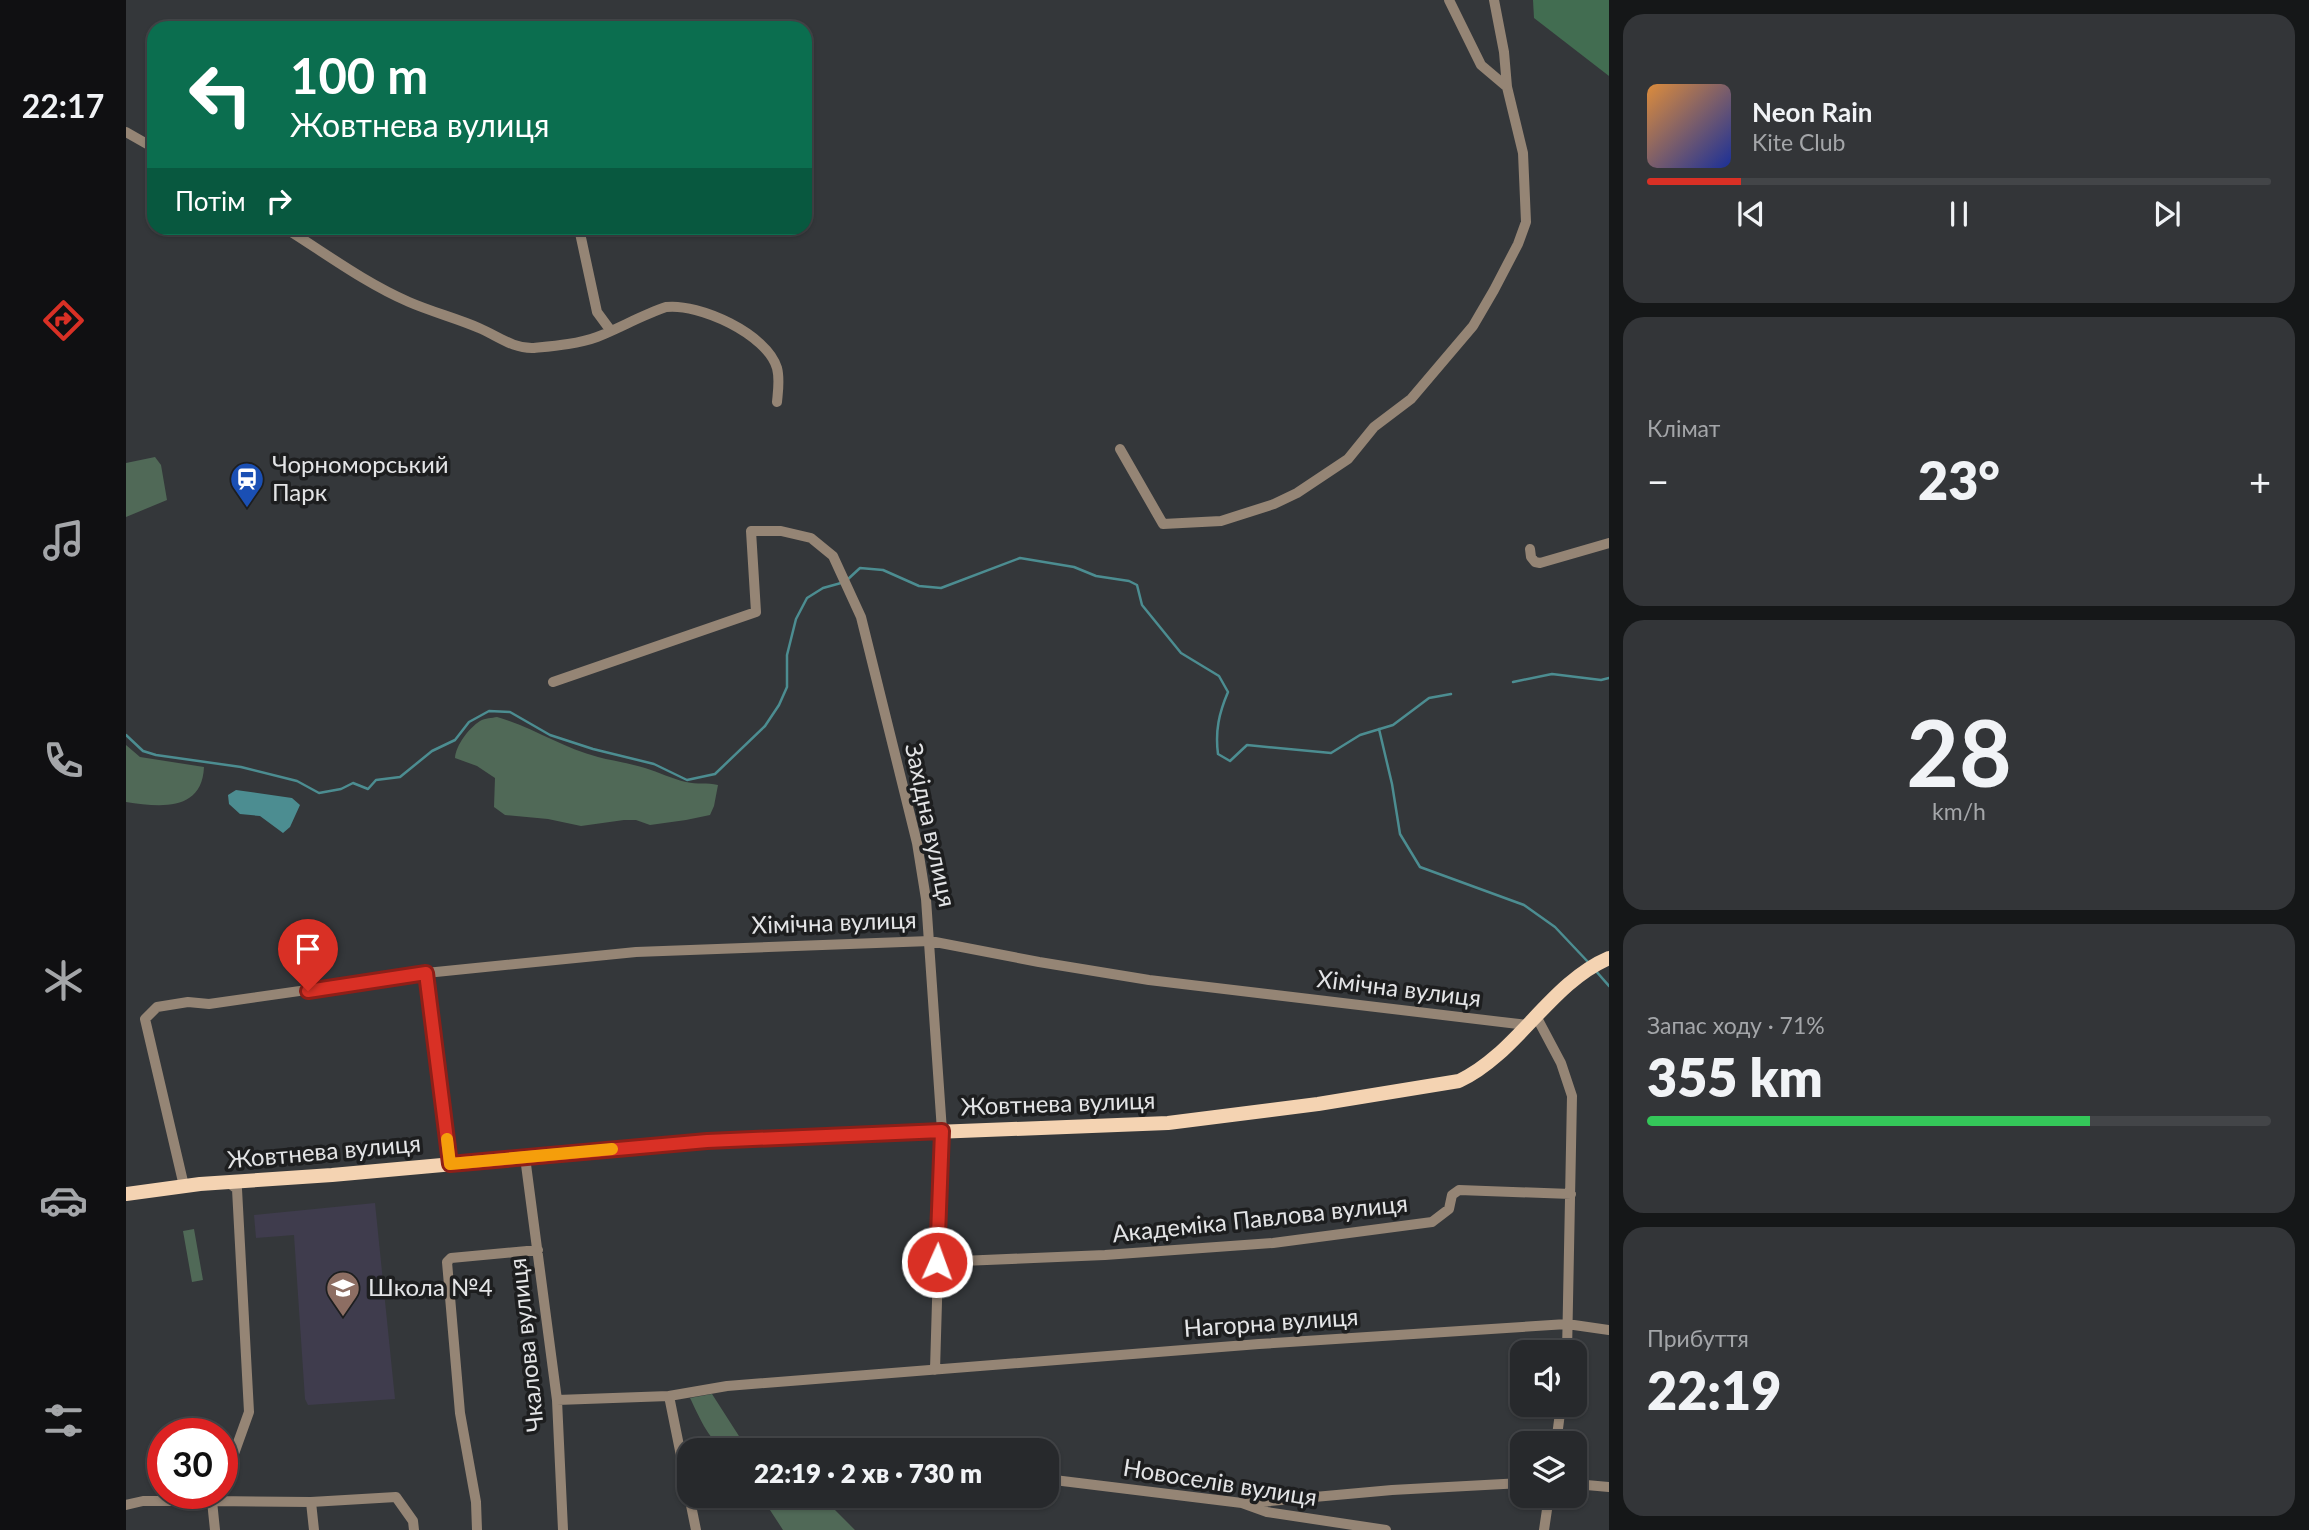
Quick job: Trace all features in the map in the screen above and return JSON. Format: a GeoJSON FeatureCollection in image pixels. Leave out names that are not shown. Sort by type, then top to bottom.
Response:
{"type":"FeatureCollection","features":[{"type":"Feature","properties":{"kind":"main road","name":"Жовтнева вулиця"},"geometry":{"type":"LineString","coordinates":[[126,1194],[184,1186],[707,1141],[1168,1123],[1318,1104],[1459,1081],[1481,1070],[1531,1021],[1597,964]]}},
{"type":"Feature","properties":{"kind":"street"},"geometry":{"type":"LineString","coordinates":[[1449,0],[1481,65],[1507,88]]}},
{"type":"Feature","properties":{"kind":"street"},"geometry":{"type":"LineString","coordinates":[[1120,449],[1163,524],[1221,522],[1274,504],[1297,493],[1348,459],[1374,427],[1411,399],[1473,326],[1518,244],[1526,222],[1523,153],[1507,88],[1504,52],[1494,0]]}},
{"type":"Feature","properties":{"kind":"street"},"geometry":{"type":"LineString","coordinates":[[126,132],[147,144]]}},
{"type":"Feature","properties":{"kind":"street"},"geometry":{"type":"LineString","coordinates":[[296,235],[388,292],[489,332],[515,346],[533,348],[578,342],[666,307],[701,310],[744,332],[770,354],[777,368],[777,402]]}},
{"type":"Feature","properties":{"kind":"street"},"geometry":{"type":"LineString","coordinates":[[580,235],[597,312],[611,331]]}},
{"type":"Feature","properties":{"kind":"street","name":"Західна вулиця"},"geometry":{"type":"LineString","coordinates":[[553,682],[756,612],[751,531],[781,531],[811,538],[833,556],[861,617],[917,843],[926,899],[942,1131],[935,1370]]}},
{"type":"Feature","properties":{"kind":"street"},"geometry":{"type":"LineString","coordinates":[[1530,549],[1531,558],[1540,563],[1609,543]]}},
{"type":"Feature","properties":{"kind":"street","name":"Хімічна вулиця"},"geometry":{"type":"LineString","coordinates":[[184,1186],[145,1019],[157,1007],[188,1002],[209,1004],[426,973],[636,952],[930,941],[1149,980],[1531,1021]]}},
{"type":"Feature","properties":{"kind":"street"},"geometry":{"type":"LineString","coordinates":[[426,973],[450,1164]]}},
{"type":"Feature","properties":{"kind":"street"},"geometry":{"type":"LineString","coordinates":[[1531,1021],[1561,1063],[1572,1096],[1567,1340]]}},
{"type":"Feature","properties":{"kind":"street","name":"Чкалова вулиця"},"geometry":{"type":"LineString","coordinates":[[525,1157],[556,1400],[563,1530]]}},
{"type":"Feature","properties":{"kind":"street"},"geometry":{"type":"LineString","coordinates":[[228,1182],[237,1189],[249,1412],[238,1443]]}},
{"type":"Feature","properties":{"kind":"street","name":"Академіка Павлова вулиця"},"geometry":{"type":"LineString","coordinates":[[937,1262],[1105,1255],[1273,1243],[1432,1222],[1449,1209],[1452,1195],[1459,1190],[1571,1194]]}},
{"type":"Feature","properties":{"kind":"street"},"geometry":{"type":"LineString","coordinates":[[477,1530],[476,1503],[460,1413],[447,1262],[450,1258],[538,1250]]}},
{"type":"Feature","properties":{"kind":"street","name":"Нагорна вулиця"},"geometry":{"type":"LineString","coordinates":[[556,1400],[669,1396],[727,1386],[1567,1324],[1609,1330]]}},
{"type":"Feature","properties":{"kind":"street"},"geometry":{"type":"LineString","coordinates":[[669,1396],[696,1530]]}},
{"type":"Feature","properties":{"kind":"street","name":"Новоселів вулиця"},"geometry":{"type":"LineString","coordinates":[[1059,1481],[1242,1503],[1267,1512],[1386,1530]]}},
{"type":"Feature","properties":{"kind":"street"},"geometry":{"type":"LineString","coordinates":[[1242,1503],[1392,1490],[1510,1484]]}},
{"type":"Feature","properties":{"kind":"street"},"geometry":{"type":"LineString","coordinates":[[1587,1485],[1609,1487]]}},
{"type":"Feature","properties":{"kind":"street"},"geometry":{"type":"LineString","coordinates":[[238,1498],[312,1502],[396,1497],[413,1521],[414,1530]]}},
{"type":"Feature","properties":{"kind":"street"},"geometry":{"type":"LineString","coordinates":[[126,1505],[147,1501]]}},
{"type":"Feature","properties":{"kind":"street"},"geometry":{"type":"LineString","coordinates":[[312,1502],[314,1530]]}},
{"type":"Feature","properties":{"kind":"street"},"geometry":{"type":"LineString","coordinates":[[1544,1530],[1547,1508]]}},
{"type":"Feature","properties":{"kind":"street"},"geometry":{"type":"LineString","coordinates":[[214,1509],[215,1530]]}},
{"type":"Feature","properties":{"kind":"shaded area","name":"Школа №4"},"geometry":{"type":"Polygon","coordinates":[[[375,1203],[395,1399],[308,1405],[305,1399],[294,1235],[256,1238],[254,1215],[375,1203]]]}},
{"type":"Feature","properties":{"kind":"green space"},"geometry":{"type":"Polygon","coordinates":[[[1533,0],[1609,0],[1609,76],[1534,18],[1533,0]]]}},
{"type":"Feature","properties":{"kind":"green space"},"geometry":{"type":"Polygon","coordinates":[[[155,457],[161,465],[167,500],[126,517],[126,463],[155,457]]]}},
{"type":"Feature","properties":{"kind":"green space"},"geometry":{"type":"Polygon","coordinates":[[[497,717],[585,753],[639,766],[686,782],[718,785],[714,806],[710,815],[650,825],[636,820],[624,820],[581,826],[548,819],[505,815],[494,807],[495,778],[477,766],[455,758],[460,742],[472,728],[482,720],[497,717]]]}},
{"type":"Feature","properties":{"kind":"green space"},"geometry":{"type":"Polygon","coordinates":[[[126,745],[140,757],[204,767],[196,792],[187,799],[165,805],[126,802],[126,745]]]}},
{"type":"Feature","properties":{"kind":"green space"},"geometry":{"type":"Polygon","coordinates":[[[194,1229],[203,1280],[192,1282],[183,1231],[194,1229]]]}},
{"type":"Feature","properties":{"kind":"green space"},"geometry":{"type":"Polygon","coordinates":[[[712,1394],[740,1438],[712,1438],[690,1398],[712,1394]]]}},
{"type":"Feature","properties":{"kind":"green space"},"geometry":{"type":"Polygon","coordinates":[[[768,1508],[833,1508],[855,1530],[783,1530],[768,1508]]]}},
{"type":"Feature","properties":{"kind":"water"},"geometry":{"type":"Polygon","coordinates":[[[236,790],[292,798],[300,805],[290,827],[283,833],[260,816],[240,814],[229,804],[228,795],[236,790]]]}},
{"type":"Feature","properties":{"kind":"waterway"},"geometry":{"type":"LineString","coordinates":[[847,580],[860,568],[883,570],[919,586],[941,588],[1020,558],[1074,567],[1096,576],[1129,581],[1137,585],[1142,605],[1181,653],[1219,676],[1228,692],[1218,722],[1217,746],[1218,754],[1230,761],[1247,745],[1331,753],[1360,735],[1393,725],[1429,698],[1451,694]]}},
{"type":"Feature","properties":{"kind":"waterway"},"geometry":{"type":"LineString","coordinates":[[126,735],[143,751],[156,755],[241,767],[297,781],[319,793],[341,789],[353,783],[368,789],[376,780],[400,777],[432,751],[455,740],[469,722],[489,711],[510,712],[550,735],[654,764],[687,780],[715,774],[765,726],[787,687],[787,655],[796,619],[807,598],[823,588],[841,583]]}},
{"type":"Feature","properties":{"kind":"waterway"},"geometry":{"type":"LineString","coordinates":[[1513,682],[1552,674],[1601,680],[1609,678]]}},
{"type":"Feature","properties":{"kind":"waterway"},"geometry":{"type":"LineString","coordinates":[[1379,729],[1400,834],[1420,867],[1524,905],[1555,927],[1589,963]]}},
{"type":"Feature","properties":{"kind":"waterway"},"geometry":{"type":"LineString","coordinates":[[1595,970],[1609,986]]}},
{"type":"Feature","properties":{"kind":"slow traffic"},"geometry":{"type":"LineString","coordinates":[[447,1139],[450,1164],[612,1149]]}},
{"type":"Feature","properties":{"kind":"place","name":"Чорноморський Парк"},"geometry":{"type":"Point","coordinates":[247,509]}},
{"type":"Feature","properties":{"kind":"place","name":"Школа №4"},"geometry":{"type":"Point","coordinates":[343,1318]}},
{"type":"Feature","properties":{"kind":"route"},"geometry":{"type":"LineString","coordinates":[[308,991],[426,973],[450,1164],[765,1137],[942,1131],[937,1262]]}}]}
